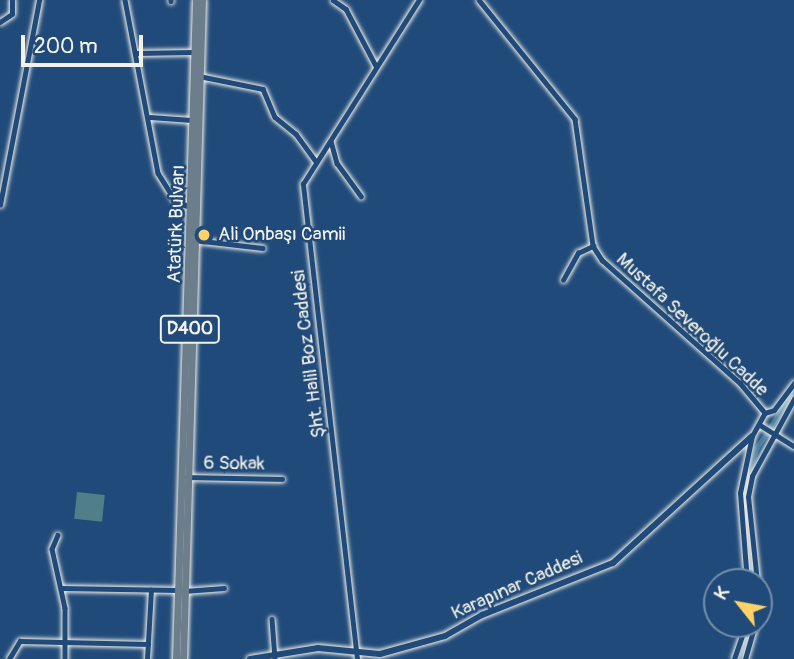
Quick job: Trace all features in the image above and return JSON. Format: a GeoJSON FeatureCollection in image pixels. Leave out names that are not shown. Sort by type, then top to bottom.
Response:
{"type":"FeatureCollection","features":[{"type":"Feature","properties":{"kind":"main road","name":"Atatürk Bulvarı"},"geometry":{"type":"LineString","coordinates":[[183,659],[181,590],[195,0]]}},
{"type":"Feature","properties":{"kind":"main road","name":"Atatürk Bulvarı"},"geometry":{"type":"LineString","coordinates":[[176,659],[186,477],[193,240],[191,207],[202,0]]}},
{"type":"Feature","properties":{"kind":"street"},"geometry":{"type":"LineString","coordinates":[[0,22],[12,14],[12,0]]}},
{"type":"Feature","properties":{"kind":"street"},"geometry":{"type":"LineString","coordinates":[[0,205],[39,0]]}},
{"type":"Feature","properties":{"kind":"street"},"geometry":{"type":"LineString","coordinates":[[125,0],[150,117],[158,173],[175,200],[191,207]]}},
{"type":"Feature","properties":{"kind":"street"},"geometry":{"type":"LineString","coordinates":[[333,0],[345,9],[376,66]]}},
{"type":"Feature","properties":{"kind":"street","name":"Şht. Halil Boz Caddesi"},"geometry":{"type":"LineString","coordinates":[[357,656],[303,184],[419,0]]}},
{"type":"Feature","properties":{"kind":"street","name":"Mustafa Severoğlu Cadde"},"geometry":{"type":"LineString","coordinates":[[479,0],[575,119],[593,246],[627,284],[740,383],[765,413]]}},
{"type":"Feature","properties":{"kind":"street"},"geometry":{"type":"LineString","coordinates":[[136,53],[193,52]]}},
{"type":"Feature","properties":{"kind":"street"},"geometry":{"type":"LineString","coordinates":[[198,76],[263,89],[275,117],[316,162]]}},
{"type":"Feature","properties":{"kind":"street"},"geometry":{"type":"LineString","coordinates":[[150,117],[191,120]]}},
{"type":"Feature","properties":{"kind":"street"},"geometry":{"type":"LineString","coordinates":[[331,141],[337,163],[361,196]]}},
{"type":"Feature","properties":{"kind":"street"},"geometry":{"type":"LineString","coordinates":[[193,240],[263,248]]}},
{"type":"Feature","properties":{"kind":"street"},"geometry":{"type":"LineString","coordinates":[[563,280],[578,253],[593,246]]}},
{"type":"Feature","properties":{"kind":"street"},"geometry":{"type":"LineString","coordinates":[[746,568],[740,494],[752,436],[762,427],[765,413],[774,410],[794,383]]}},
{"type":"Feature","properties":{"kind":"street"},"geometry":{"type":"LineString","coordinates":[[756,568],[748,498],[752,476],[772,433],[794,399]]}},
{"type":"Feature","properties":{"kind":"street"},"geometry":{"type":"LineString","coordinates":[[762,427],[794,446]]}},
{"type":"Feature","properties":{"kind":"street","name":"Karapınar Caddesi"},"geometry":{"type":"LineString","coordinates":[[250,659],[318,648],[357,656],[380,654],[445,636],[482,615],[613,563],[752,436]]}},
{"type":"Feature","properties":{"kind":"street","name":"6 Sokak"},"geometry":{"type":"LineString","coordinates":[[186,477],[282,479]]}},
{"type":"Feature","properties":{"kind":"street"},"geometry":{"type":"LineString","coordinates":[[58,535],[52,549],[61,588],[65,659]]}},
{"type":"Feature","properties":{"kind":"street"},"geometry":{"type":"LineString","coordinates":[[61,588],[224,588]]}},
{"type":"Feature","properties":{"kind":"street"},"geometry":{"type":"LineString","coordinates":[[147,659],[151,590]]}},
{"type":"Feature","properties":{"kind":"street"},"geometry":{"type":"LineString","coordinates":[[272,619],[275,657]]}},
{"type":"Feature","properties":{"kind":"street"},"geometry":{"type":"LineString","coordinates":[[734,659],[741,638]]}},
{"type":"Feature","properties":{"kind":"street"},"geometry":{"type":"LineString","coordinates":[[744,659],[751,638]]}},
{"type":"Feature","properties":{"kind":"street"},"geometry":{"type":"LineString","coordinates":[[9,659],[20,641],[148,644]]}},
{"type":"Feature","properties":{"kind":"green space"},"geometry":{"type":"Polygon","coordinates":[[[77,492],[105,495],[102,522],[74,519],[77,492]]]}},
{"type":"Feature","properties":{"kind":"waterway"},"geometry":{"type":"LineString","coordinates":[[751,568],[744,493],[756,449],[794,390]]}},
{"type":"Feature","properties":{"kind":"waterway"},"geometry":{"type":"LineString","coordinates":[[741,659],[747,638]]}},
{"type":"Feature","properties":{"kind":"place","name":"Ali Onbaşı Camii"},"geometry":{"type":"Point","coordinates":[204,235]}}]}
